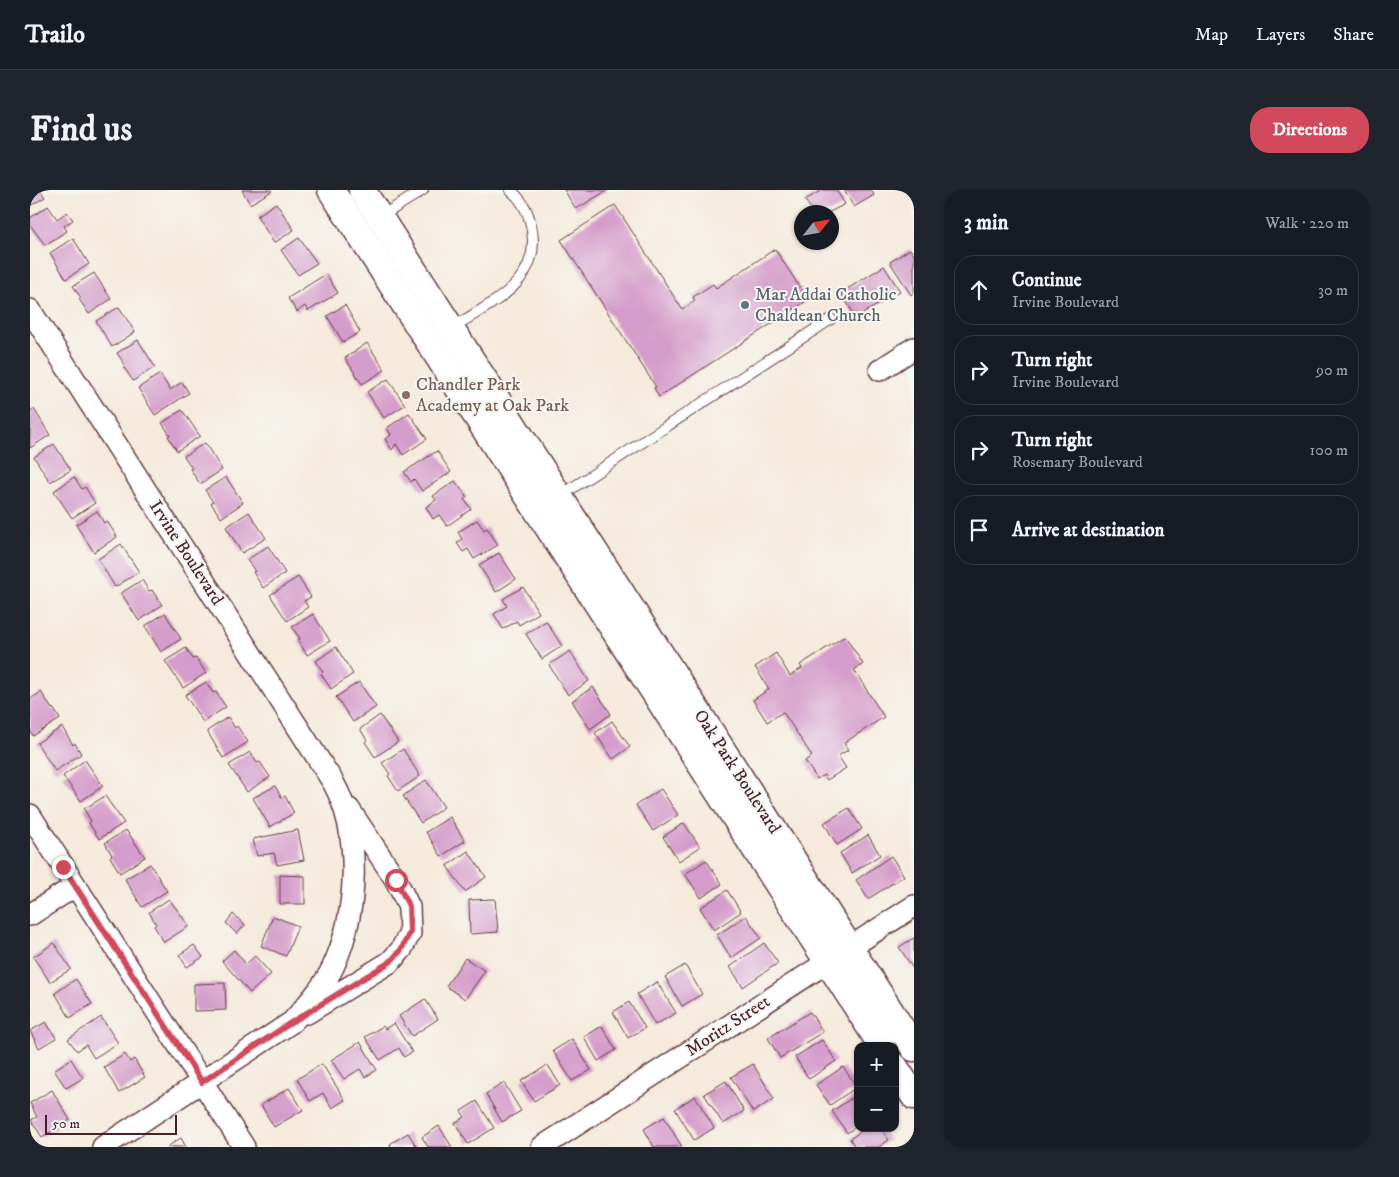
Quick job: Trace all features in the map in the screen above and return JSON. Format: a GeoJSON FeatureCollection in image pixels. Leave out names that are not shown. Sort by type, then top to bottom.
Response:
{"type":"FeatureCollection","features":[{"type":"Feature","properties":{"kind":"street","name":"Oak Park Boulevard"},"geometry":{"type":"LineString","coordinates":[[331,190],[879,1042]]}},
{"type":"Feature","properties":{"kind":"street","name":"Oak Park Boulevard"},"geometry":{"type":"LineString","coordinates":[[362,190],[914,1048]]}},
{"type":"Feature","properties":{"kind":"street"},"geometry":{"type":"LineString","coordinates":[[358,232],[379,217]]}},
{"type":"Feature","properties":{"kind":"street","name":"Irvine Boulevard"},"geometry":{"type":"LineString","coordinates":[[30,310],[396,880],[409,906],[410,932],[401,950],[390,962],[292,1022],[103,1147]]}},
{"type":"Feature","properties":{"kind":"street"},"geometry":{"type":"LineString","coordinates":[[429,343],[451,329]]}},
{"type":"Feature","properties":{"kind":"street"},"geometry":{"type":"LineString","coordinates":[[880,370],[914,348]]}},
{"type":"Feature","properties":{"kind":"street"},"geometry":{"type":"LineString","coordinates":[[538,511],[559,496]]}},
{"type":"Feature","properties":{"kind":"street","name":"Irvine Boulevard"},"geometry":{"type":"LineString","coordinates":[[292,1022],[315,995],[332,968],[346,930],[354,891],[352,843],[342,796]]}},
{"type":"Feature","properties":{"kind":"street"},"geometry":{"type":"LineString","coordinates":[[30,815],[244,1147]]}},
{"type":"Feature","properties":{"kind":"street"},"geometry":{"type":"LineString","coordinates":[[30,914],[75,886]]}},
{"type":"Feature","properties":{"kind":"street","name":"Moritz Street"},"geometry":{"type":"LineString","coordinates":[[542,1147],[914,906]]}},
{"type":"Feature","properties":{"kind":"street"},"geometry":{"type":"LineString","coordinates":[[899,1073],[914,1096]]}},
{"type":"Feature","properties":{"kind":"lane"},"geometry":{"type":"LineString","coordinates":[[379,217],[423,190]]}},
{"type":"Feature","properties":{"kind":"lane"},"geometry":{"type":"LineString","coordinates":[[451,329],[504,294],[519,282],[529,267],[534,250],[534,234],[524,205],[510,190]]}},
{"type":"Feature","properties":{"kind":"lane"},"geometry":{"type":"LineString","coordinates":[[559,496],[831,319]]}},
{"type":"Feature","properties":{"kind":"building"},"geometry":{"type":"Polygon","coordinates":[[[30,190],[40,190],[45,197],[30,206],[30,190]]]}},
{"type":"Feature","properties":{"kind":"building"},"geometry":{"type":"Polygon","coordinates":[[[242,190],[271,190],[272,191],[250,204],[242,190]]]}},
{"type":"Feature","properties":{"kind":"building"},"geometry":{"type":"Polygon","coordinates":[[[564,190],[608,190],[576,209],[564,190]]]}},
{"type":"Feature","properties":{"kind":"building"},"geometry":{"type":"Polygon","coordinates":[[[822,190],[836,190],[845,204],[839,207],[839,205],[808,205],[805,200],[822,190]]]}},
{"type":"Feature","properties":{"kind":"building"},"geometry":{"type":"Polygon","coordinates":[[[844,190],[871,190],[874,195],[854,207],[844,190]]]}},
{"type":"Feature","properties":{"kind":"building"},"geometry":{"type":"Polygon","coordinates":[[[276,203],[294,230],[274,243],[257,216],[276,203]]]}},
{"type":"Feature","properties":{"kind":"building","name":"Mar Addai Catholic Chaldean Church"},"geometry":{"type":"Polygon","coordinates":[[[615,205],[682,309],[695,301],[693,297],[713,284],[716,288],[775,249],[808,300],[659,397],[654,388],[656,387],[561,240],[615,205]]]}},
{"type":"Feature","properties":{"kind":"building"},"geometry":{"type":"Polygon","coordinates":[[[48,206],[57,219],[67,212],[73,220],[64,226],[67,231],[45,245],[30,225],[30,218],[48,206]]]}},
{"type":"Feature","properties":{"kind":"building"},"geometry":{"type":"Polygon","coordinates":[[[73,238],[89,264],[66,279],[50,253],[73,238]]]}},
{"type":"Feature","properties":{"kind":"building"},"geometry":{"type":"Polygon","coordinates":[[[299,238],[317,263],[298,275],[281,250],[299,238]]]}},
{"type":"Feature","properties":{"kind":"building"},"geometry":{"type":"Polygon","coordinates":[[[910,249],[914,255],[914,292],[911,295],[890,262],[910,249]]]}},
{"type":"Feature","properties":{"kind":"building"},"geometry":{"type":"Polygon","coordinates":[[[884,266],[900,291],[856,318],[841,293],[884,266]]]}},
{"type":"Feature","properties":{"kind":"building"},"geometry":{"type":"Polygon","coordinates":[[[94,273],[111,299],[89,314],[73,286],[94,273]]]}},
{"type":"Feature","properties":{"kind":"building"},"geometry":{"type":"Polygon","coordinates":[[[326,274],[338,293],[308,311],[305,306],[297,312],[288,298],[326,274]]]}},
{"type":"Feature","properties":{"kind":"building"},"geometry":{"type":"Polygon","coordinates":[[[345,305],[360,332],[343,342],[327,316],[345,305]]]}},
{"type":"Feature","properties":{"kind":"building"},"geometry":{"type":"Polygon","coordinates":[[[119,307],[135,332],[112,347],[96,321],[119,307]]]}},
{"type":"Feature","properties":{"kind":"building"},"geometry":{"type":"Polygon","coordinates":[[[138,340],[155,367],[133,381],[117,353],[138,340]]]}},
{"type":"Feature","properties":{"kind":"building"},"geometry":{"type":"Polygon","coordinates":[[[367,343],[385,370],[362,384],[345,358],[367,343]]]}},
{"type":"Feature","properties":{"kind":"building"},"geometry":{"type":"Polygon","coordinates":[[[160,374],[170,390],[182,382],[189,393],[155,415],[138,388],[160,374]]]}},
{"type":"Feature","properties":{"kind":"building"},"geometry":{"type":"Polygon","coordinates":[[[388,379],[405,405],[384,418],[367,392],[388,379]]]}},
{"type":"Feature","properties":{"kind":"building"},"geometry":{"type":"Polygon","coordinates":[[[34,409],[50,435],[30,448],[30,411],[34,409]]]}},
{"type":"Feature","properties":{"kind":"building"},"geometry":{"type":"Polygon","coordinates":[[[182,410],[200,436],[177,451],[162,423],[182,410]]]}},
{"type":"Feature","properties":{"kind":"building"},"geometry":{"type":"Polygon","coordinates":[[[409,413],[427,439],[403,455],[396,444],[392,450],[385,439],[391,435],[387,428],[409,413]]]}},
{"type":"Feature","properties":{"kind":"building"},"geometry":{"type":"Polygon","coordinates":[[[205,443],[222,470],[200,484],[184,456],[205,443]]]}},
{"type":"Feature","properties":{"kind":"building"},"geometry":{"type":"Polygon","coordinates":[[[54,444],[71,470],[50,482],[34,457],[54,444]]]}},
{"type":"Feature","properties":{"kind":"building"},"geometry":{"type":"Polygon","coordinates":[[[437,451],[451,472],[422,491],[414,479],[411,482],[404,472],[437,451]]]}},
{"type":"Feature","properties":{"kind":"building"},"geometry":{"type":"Polygon","coordinates":[[[74,477],[82,489],[85,487],[95,503],[72,518],[54,491],[74,477]]]}},
{"type":"Feature","properties":{"kind":"building"},"geometry":{"type":"Polygon","coordinates":[[[226,477],[243,503],[221,518],[205,490],[226,477]]]}},
{"type":"Feature","properties":{"kind":"building"},"geometry":{"type":"Polygon","coordinates":[[[455,481],[467,497],[464,499],[471,509],[447,526],[439,515],[433,519],[426,507],[436,500],[433,496],[455,481]]]}},
{"type":"Feature","properties":{"kind":"building"},"geometry":{"type":"Polygon","coordinates":[[[97,511],[104,523],[107,521],[117,537],[94,552],[76,525],[97,511]]]}},
{"type":"Feature","properties":{"kind":"building"},"geometry":{"type":"Polygon","coordinates":[[[249,512],[266,538],[242,553],[226,527],[249,512]]]}},
{"type":"Feature","properties":{"kind":"building"},"geometry":{"type":"Polygon","coordinates":[[[477,520],[484,530],[487,528],[498,545],[474,559],[468,549],[463,552],[457,543],[462,539],[458,532],[477,520]]]}},
{"type":"Feature","properties":{"kind":"building"},"geometry":{"type":"Polygon","coordinates":[[[121,544],[139,572],[115,587],[98,559],[121,544]]]}},
{"type":"Feature","properties":{"kind":"building"},"geometry":{"type":"Polygon","coordinates":[[[268,546],[285,573],[263,588],[247,560],[268,546]]]}},
{"type":"Feature","properties":{"kind":"building"},"geometry":{"type":"Polygon","coordinates":[[[499,553],[516,579],[496,592],[479,565],[499,553]]]}},
{"type":"Feature","properties":{"kind":"building"},"geometry":{"type":"Polygon","coordinates":[[[298,577],[311,597],[304,601],[308,607],[287,621],[270,595],[298,577]]]}},
{"type":"Feature","properties":{"kind":"building"},"geometry":{"type":"Polygon","coordinates":[[[142,580],[149,591],[152,590],[162,605],[139,621],[121,593],[142,580]]]}},
{"type":"Feature","properties":{"kind":"building"},"geometry":{"type":"Polygon","coordinates":[[[523,587],[539,613],[519,625],[517,621],[503,629],[494,614],[507,606],[503,599],[523,587]]]}},
{"type":"Feature","properties":{"kind":"building"},"geometry":{"type":"Polygon","coordinates":[[[165,613],[181,639],[161,652],[145,626],[165,613]]]}},
{"type":"Feature","properties":{"kind":"building"},"geometry":{"type":"Polygon","coordinates":[[[313,614],[330,641],[307,655],[292,627],[313,614]]]}},
{"type":"Feature","properties":{"kind":"building"},"geometry":{"type":"Polygon","coordinates":[[[546,621],[562,646],[542,659],[526,634],[546,621]]]}},
{"type":"Feature","properties":{"kind":"building"},"geometry":{"type":"Polygon","coordinates":[[[845,636],[863,664],[854,670],[884,717],[844,743],[848,750],[838,756],[846,768],[827,780],[824,775],[817,779],[805,761],[812,756],[783,712],[767,722],[753,700],[769,689],[755,667],[776,653],[790,676],[802,668],[800,665],[845,636]]]}},
{"type":"Feature","properties":{"kind":"building"},"geometry":{"type":"Polygon","coordinates":[[[336,647],[353,674],[331,689],[321,674],[323,672],[316,661],[336,647]]]}},
{"type":"Feature","properties":{"kind":"building"},"geometry":{"type":"Polygon","coordinates":[[[186,648],[193,659],[196,658],[206,673],[183,688],[165,661],[186,648]]]}},
{"type":"Feature","properties":{"kind":"building"},"geometry":{"type":"Polygon","coordinates":[[[570,651],[589,681],[568,695],[549,665],[570,651]]]}},
{"type":"Feature","properties":{"kind":"building"},"geometry":{"type":"Polygon","coordinates":[[[206,682],[213,693],[216,692],[226,707],[203,722],[185,695],[206,682]]]}},
{"type":"Feature","properties":{"kind":"building"},"geometry":{"type":"Polygon","coordinates":[[[359,682],[376,707],[353,722],[336,697],[359,682]]]}},
{"type":"Feature","properties":{"kind":"building"},"geometry":{"type":"Polygon","coordinates":[[[593,687],[611,714],[590,729],[572,701],[593,687]]]}},
{"type":"Feature","properties":{"kind":"building"},"geometry":{"type":"Polygon","coordinates":[[[41,692],[60,719],[33,736],[30,730],[30,699],[41,692]]]}},
{"type":"Feature","properties":{"kind":"building"},"geometry":{"type":"Polygon","coordinates":[[[380,715],[398,742],[375,757],[365,742],[367,740],[360,729],[380,715]]]}},
{"type":"Feature","properties":{"kind":"building"},"geometry":{"type":"Polygon","coordinates":[[[228,717],[248,742],[223,758],[207,731],[228,717]]]}},
{"type":"Feature","properties":{"kind":"building"},"geometry":{"type":"Polygon","coordinates":[[[612,721],[630,747],[613,759],[595,733],[612,721]]]}},
{"type":"Feature","properties":{"kind":"building"},"geometry":{"type":"Polygon","coordinates":[[[62,727],[81,754],[55,771],[37,743],[62,727]]]}},
{"type":"Feature","properties":{"kind":"building"},"geometry":{"type":"Polygon","coordinates":[[[403,749],[420,776],[398,791],[382,763],[403,749]]]}},
{"type":"Feature","properties":{"kind":"building"},"geometry":{"type":"Polygon","coordinates":[[[250,752],[257,763],[260,762],[270,777],[247,792],[229,765],[250,752]]]}},
{"type":"Feature","properties":{"kind":"building"},"geometry":{"type":"Polygon","coordinates":[[[85,760],[103,786],[81,801],[63,776],[85,760]]]}},
{"type":"Feature","properties":{"kind":"building"},"geometry":{"type":"Polygon","coordinates":[[[426,780],[444,807],[421,823],[403,796],[426,780]]]}},
{"type":"Feature","properties":{"kind":"building"},"geometry":{"type":"Polygon","coordinates":[[[275,786],[282,798],[285,796],[294,813],[270,827],[253,798],[275,786]]]}},
{"type":"Feature","properties":{"kind":"building"},"geometry":{"type":"Polygon","coordinates":[[[661,789],[678,815],[653,831],[636,805],[661,789]]]}},
{"type":"Feature","properties":{"kind":"building"},"geometry":{"type":"Polygon","coordinates":[[[105,796],[124,823],[99,839],[89,823],[91,821],[84,809],[105,796]]]}},
{"type":"Feature","properties":{"kind":"building"},"geometry":{"type":"Polygon","coordinates":[[[849,808],[862,829],[837,845],[824,823],[849,808]]]}},
{"type":"Feature","properties":{"kind":"building"},"geometry":{"type":"Polygon","coordinates":[[[450,817],[465,841],[441,856],[426,832],[450,817]]]}},
{"type":"Feature","properties":{"kind":"building"},"geometry":{"type":"Polygon","coordinates":[[[684,823],[700,847],[679,861],[663,837],[684,823]]]}},
{"type":"Feature","properties":{"kind":"building"},"geometry":{"type":"Polygon","coordinates":[[[126,830],[145,857],[120,873],[110,857],[112,855],[105,843],[126,830]]]}},
{"type":"Feature","properties":{"kind":"building"},"geometry":{"type":"Polygon","coordinates":[[[298,830],[304,860],[277,865],[274,853],[257,856],[253,839],[298,830]]]}},
{"type":"Feature","properties":{"kind":"building"},"geometry":{"type":"Polygon","coordinates":[[[868,835],[880,855],[852,873],[840,853],[868,835]]]}},
{"type":"Feature","properties":{"kind":"building"},"geometry":{"type":"Polygon","coordinates":[[[468,851],[486,877],[465,892],[447,866],[468,851]]]}},
{"type":"Feature","properties":{"kind":"building"},"geometry":{"type":"Polygon","coordinates":[[[891,856],[904,876],[868,899],[856,880],[891,856]]]}},
{"type":"Feature","properties":{"kind":"building"},"geometry":{"type":"Polygon","coordinates":[[[706,860],[722,884],[701,898],[685,874],[706,860]]]}},
{"type":"Feature","properties":{"kind":"building"},"geometry":{"type":"Polygon","coordinates":[[[150,864],[167,891],[142,907],[125,879],[150,864]]]}},
{"type":"Feature","properties":{"kind":"building"},"geometry":{"type":"Polygon","coordinates":[[[280,875],[305,876],[305,904],[280,904],[280,875]]]}},
{"type":"Feature","properties":{"kind":"building"},"geometry":{"type":"Polygon","coordinates":[[[727,890],[741,912],[714,930],[700,908],[727,890]]]}},
{"type":"Feature","properties":{"kind":"building"},"geometry":{"type":"Polygon","coordinates":[[[169,899],[189,926],[164,942],[154,926],[156,924],[149,912],[169,899]]]}},
{"type":"Feature","properties":{"kind":"building"},"geometry":{"type":"Polygon","coordinates":[[[495,899],[498,932],[470,934],[469,900],[495,899]]]}},
{"type":"Feature","properties":{"kind":"building"},"geometry":{"type":"Polygon","coordinates":[[[233,914],[245,925],[237,934],[226,923],[233,914]]]}},
{"type":"Feature","properties":{"kind":"building"},"geometry":{"type":"Polygon","coordinates":[[[273,916],[298,926],[286,956],[261,946],[273,916]]]}},
{"type":"Feature","properties":{"kind":"building"},"geometry":{"type":"Polygon","coordinates":[[[746,916],[761,938],[731,958],[717,935],[746,916]]]}},
{"type":"Feature","properties":{"kind":"building"},"geometry":{"type":"Polygon","coordinates":[[[914,938],[914,970],[899,947],[914,938]]]}},
{"type":"Feature","properties":{"kind":"building"},"geometry":{"type":"Polygon","coordinates":[[[54,943],[71,969],[50,982],[33,957],[54,943]]]}},
{"type":"Feature","properties":{"kind":"building"},"geometry":{"type":"Polygon","coordinates":[[[764,943],[778,963],[743,987],[730,967],[764,943]]]}},
{"type":"Feature","properties":{"kind":"building"},"geometry":{"type":"Polygon","coordinates":[[[194,945],[203,957],[187,967],[179,955],[194,945]]]}},
{"type":"Feature","properties":{"kind":"building"},"geometry":{"type":"Polygon","coordinates":[[[234,950],[246,964],[255,956],[271,974],[250,993],[222,961],[234,950]]]}},
{"type":"Feature","properties":{"kind":"building"},"geometry":{"type":"Polygon","coordinates":[[[465,958],[485,971],[465,999],[446,986],[465,958]]]}},
{"type":"Feature","properties":{"kind":"building"},"geometry":{"type":"Polygon","coordinates":[[[685,965],[702,994],[682,1006],[665,977],[685,965]]]}},
{"type":"Feature","properties":{"kind":"building"},"geometry":{"type":"Polygon","coordinates":[[[76,979],[92,1004],[70,1018],[55,993],[76,979]]]}},
{"type":"Feature","properties":{"kind":"building"},"geometry":{"type":"Polygon","coordinates":[[[657,982],[676,1013],[655,1025],[637,994],[657,982]]]}},
{"type":"Feature","properties":{"kind":"building"},"geometry":{"type":"Polygon","coordinates":[[[225,983],[226,1010],[194,1011],[194,984],[225,983]]]}},
{"type":"Feature","properties":{"kind":"building"},"geometry":{"type":"Polygon","coordinates":[[[425,999],[438,1019],[412,1036],[399,1016],[425,999]]]}},
{"type":"Feature","properties":{"kind":"building"},"geometry":{"type":"Polygon","coordinates":[[[629,1002],[645,1028],[628,1038],[613,1012],[629,1002]]]}},
{"type":"Feature","properties":{"kind":"building"},"geometry":{"type":"Polygon","coordinates":[[[810,1012],[823,1032],[780,1058],[768,1038],[810,1012]]]}},
{"type":"Feature","properties":{"kind":"building"},"geometry":{"type":"Polygon","coordinates":[[[101,1017],[118,1043],[94,1058],[86,1045],[77,1051],[68,1039],[101,1017]]]}},
{"type":"Feature","properties":{"kind":"building"},"geometry":{"type":"Polygon","coordinates":[[[46,1022],[56,1038],[39,1048],[30,1031],[46,1022]]]}},
{"type":"Feature","properties":{"kind":"building"},"geometry":{"type":"Polygon","coordinates":[[[394,1023],[412,1052],[404,1057],[399,1048],[380,1060],[365,1037],[383,1026],[385,1029],[394,1023]]]}},
{"type":"Feature","properties":{"kind":"building"},"geometry":{"type":"Polygon","coordinates":[[[602,1026],[616,1050],[598,1061],[584,1037],[602,1026]]]}},
{"type":"Feature","properties":{"kind":"building"},"geometry":{"type":"Polygon","coordinates":[[[572,1039],[591,1070],[572,1081],[553,1051],[572,1039]]]}},
{"type":"Feature","properties":{"kind":"building"},"geometry":{"type":"Polygon","coordinates":[[[822,1040],[836,1061],[809,1079],[795,1057],[822,1040]]]}},
{"type":"Feature","properties":{"kind":"building"},"geometry":{"type":"Polygon","coordinates":[[[360,1042],[377,1070],[365,1077],[360,1069],[344,1079],[331,1060],[360,1042]]]}},
{"type":"Feature","properties":{"kind":"building"},"geometry":{"type":"Polygon","coordinates":[[[125,1054],[130,1062],[134,1059],[145,1077],[119,1093],[104,1067],[125,1054]]]}},
{"type":"Feature","properties":{"kind":"building"},"geometry":{"type":"Polygon","coordinates":[[[71,1059],[83,1078],[66,1088],[54,1070],[71,1059]]]}},
{"type":"Feature","properties":{"kind":"building"},"geometry":{"type":"Polygon","coordinates":[[[322,1064],[345,1100],[332,1108],[323,1093],[310,1101],[297,1079],[322,1064]]]}},
{"type":"Feature","properties":{"kind":"building"},"geometry":{"type":"Polygon","coordinates":[[[753,1064],[774,1099],[753,1112],[731,1077],[753,1064]]]}},
{"type":"Feature","properties":{"kind":"building"},"geometry":{"type":"Polygon","coordinates":[[[548,1065],[560,1085],[534,1101],[521,1081],[548,1065]]]}},
{"type":"Feature","properties":{"kind":"building"},"geometry":{"type":"Polygon","coordinates":[[[843,1067],[854,1083],[854,1089],[830,1105],[816,1085],[843,1067]]]}},
{"type":"Feature","properties":{"kind":"building"},"geometry":{"type":"Polygon","coordinates":[[[726,1081],[744,1111],[723,1124],[704,1094],[726,1081]]]}},
{"type":"Feature","properties":{"kind":"building"},"geometry":{"type":"Polygon","coordinates":[[[504,1083],[521,1111],[502,1122],[486,1094],[504,1083]]]}},
{"type":"Feature","properties":{"kind":"building"},"geometry":{"type":"Polygon","coordinates":[[[289,1088],[303,1110],[274,1127],[261,1105],[289,1088]]]}},
{"type":"Feature","properties":{"kind":"building"},"geometry":{"type":"Polygon","coordinates":[[[52,1090],[70,1120],[42,1137],[31,1120],[37,1117],[30,1103],[52,1090]]]}},
{"type":"Feature","properties":{"kind":"building"},"geometry":{"type":"Polygon","coordinates":[[[695,1096],[714,1128],[694,1140],[675,1109],[695,1096]]]}},
{"type":"Feature","properties":{"kind":"building"},"geometry":{"type":"Polygon","coordinates":[[[854,1097],[854,1128],[847,1133],[832,1111],[854,1097]]]}},
{"type":"Feature","properties":{"kind":"building"},"geometry":{"type":"Polygon","coordinates":[[[477,1101],[494,1128],[468,1144],[455,1123],[465,1117],[461,1111],[477,1101]]]}},
{"type":"Feature","properties":{"kind":"building"},"geometry":{"type":"Polygon","coordinates":[[[664,1117],[682,1147],[654,1147],[644,1129],[664,1117]]]}},
{"type":"Feature","properties":{"kind":"building"},"geometry":{"type":"Polygon","coordinates":[[[439,1126],[452,1147],[428,1147],[422,1137],[439,1126]]]}},
{"type":"Feature","properties":{"kind":"building"},"geometry":{"type":"Polygon","coordinates":[[[860,1132],[884,1132],[889,1140],[879,1147],[855,1147],[850,1139],[860,1132]]]}},
{"type":"Feature","properties":{"kind":"building"},"geometry":{"type":"Polygon","coordinates":[[[408,1133],[417,1147],[391,1147],[390,1144],[408,1133]]]}},
{"type":"Feature","properties":{"kind":"building"},"geometry":{"type":"Polygon","coordinates":[[[181,1138],[186,1147],[167,1147],[181,1138]]]}},
{"type":"Feature","properties":{"kind":"place","name":"Mar Addai Catholic Chaldean Church"},"geometry":{"type":"Point","coordinates":[745,305]}},
{"type":"Feature","properties":{"kind":"place","name":"Chandler Park Academy at Oak Park"},"geometry":{"type":"Point","coordinates":[406,395]}},
{"type":"Feature","properties":{"kind":"route"},"geometry":{"type":"LineString","coordinates":[[63,867],[202,1082],[292,1022],[390,962],[401,950],[410,932],[409,906],[396,880]]}}]}
